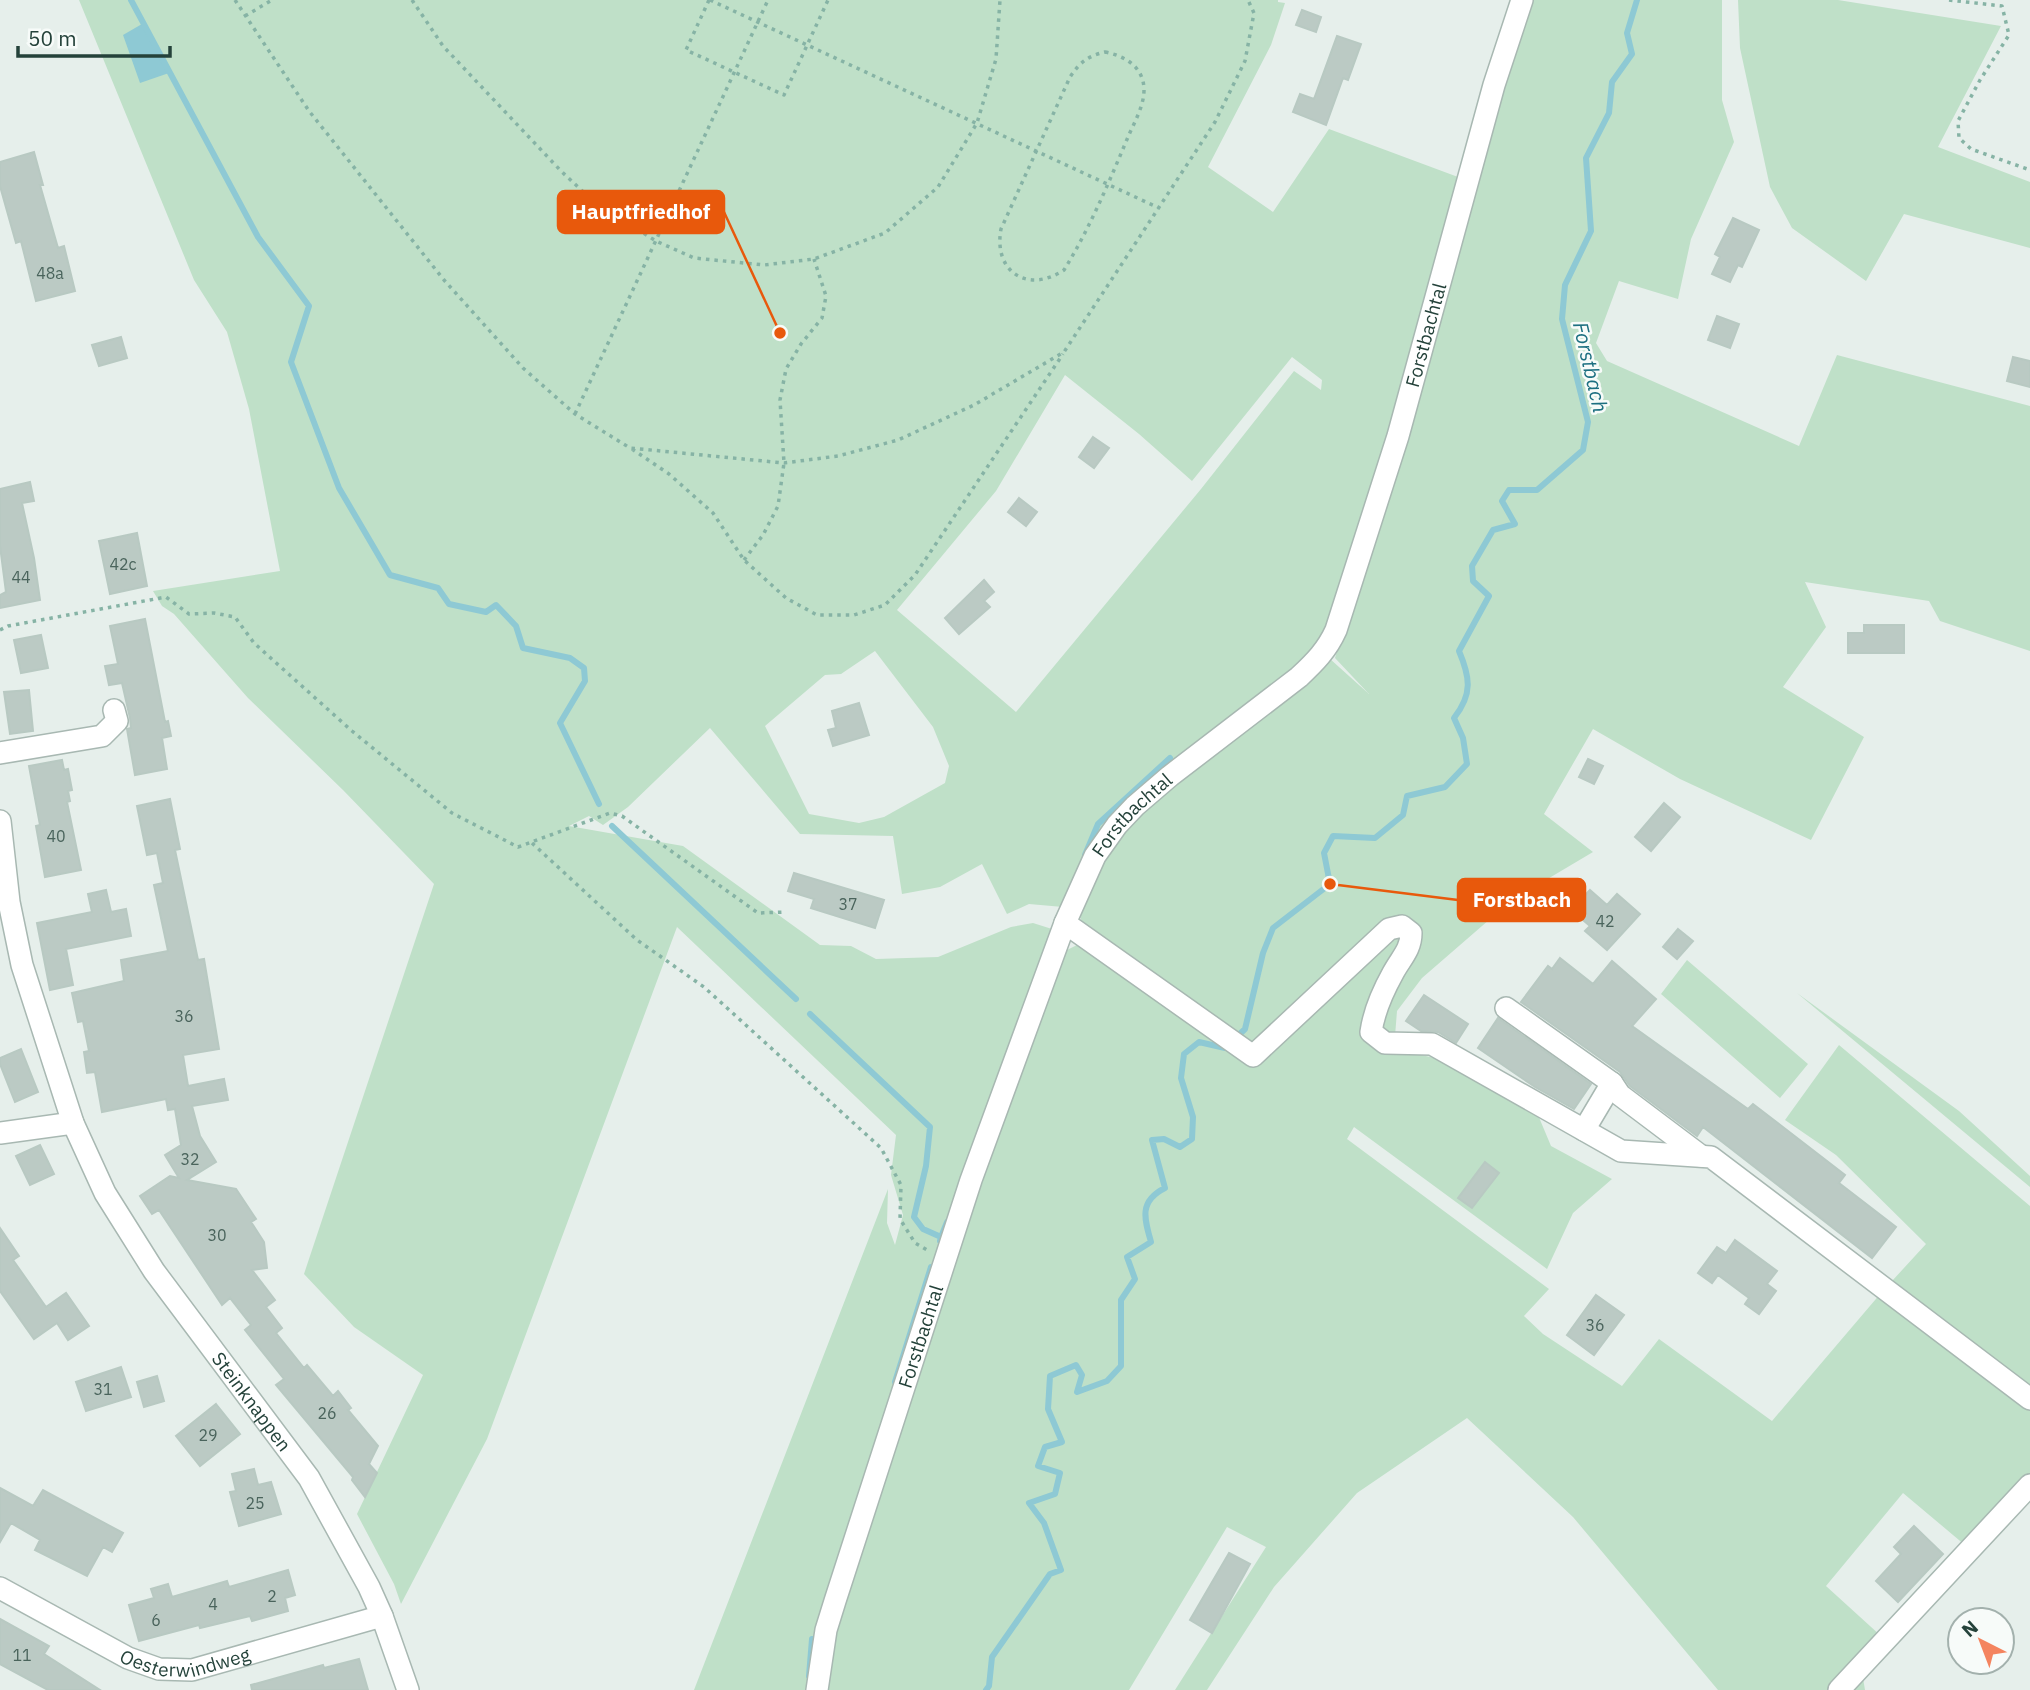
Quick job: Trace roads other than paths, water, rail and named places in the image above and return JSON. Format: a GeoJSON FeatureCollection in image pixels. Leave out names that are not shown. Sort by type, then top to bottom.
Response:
{"type":"FeatureCollection","features":[{"type":"Feature","properties":{"kind":"street","name":"Forstbachtal"},"geometry":{"type":"LineString","coordinates":[[817,1690],[824,1643],[835,1601],[944,1260],[1065,923],[1095,856],[1117,825],[1170,776],[1299,677],[1328,646],[1343,610],[1398,436],[1494,85],[1522,0]]}},
{"type":"Feature","properties":{"kind":"street"},"geometry":{"type":"LineString","coordinates":[[0,753],[102,736],[117,721],[114,710]]}},
{"type":"Feature","properties":{"kind":"street","name":"Steinknappen"},"geometry":{"type":"LineString","coordinates":[[0,821],[9,902],[22,965],[73,1123],[105,1193],[154,1271],[309,1478],[339,1529],[382,1616],[408,1690]]}},
{"type":"Feature","properties":{"kind":"street"},"geometry":{"type":"LineString","coordinates":[[1065,923],[1252,1056],[1389,929],[1402,926],[1411,933],[1411,946],[1393,972],[1374,1015],[1371,1032],[1385,1043],[1432,1044],[1621,1151],[1712,1157],[2030,1399]]}},
{"type":"Feature","properties":{"kind":"street"},"geometry":{"type":"LineString","coordinates":[[1506,1008],[1612,1083],[1620,1095],[1701,1156]]}},
{"type":"Feature","properties":{"kind":"street"},"geometry":{"type":"LineString","coordinates":[[1584,1130],[1612,1083]]}},
{"type":"Feature","properties":{"kind":"street"},"geometry":{"type":"LineString","coordinates":[[0,1133],[73,1123]]}},
{"type":"Feature","properties":{"kind":"street"},"geometry":{"type":"LineString","coordinates":[[1839,1690],[2030,1485]]}},
{"type":"Feature","properties":{"kind":"street","name":"Oesterwindweg"},"geometry":{"type":"LineString","coordinates":[[0,1588],[128,1658],[159,1669],[192,1670],[382,1616]]}},
{"type":"Feature","properties":{"kind":"water"},"geometry":{"type":"Polygon","coordinates":[[[142,24],[169,73],[140,83],[123,35],[142,24]]]}},
{"type":"Feature","properties":{"kind":"waterway"},"geometry":{"type":"LineString","coordinates":[[131,0],[258,237],[309,306],[291,362],[339,488],[390,575],[438,588],[449,604],[486,612],[496,605],[516,626],[523,648],[570,658],[584,668],[585,681],[560,723],[599,804]]}},
{"type":"Feature","properties":{"kind":"waterway","name":"Forstbach"},"geometry":{"type":"LineString","coordinates":[[986,1690],[989,1686],[992,1657],[1050,1574],[1061,1570],[1044,1523],[1029,1503],[1055,1494],[1060,1473],[1038,1466],[1045,1447],[1062,1442],[1048,1409],[1050,1376],[1076,1365],[1082,1375],[1077,1392],[1107,1381],[1121,1366],[1121,1300],[1135,1279],[1127,1257],[1151,1242],[1145,1218],[1147,1204],[1165,1188],[1152,1140],[1164,1139],[1180,1147],[1192,1139],[1193,1117],[1181,1078],[1184,1054],[1199,1042],[1225,1048],[1245,1029],[1263,953],[1273,928],[1330,884],[1324,853],[1333,836],[1375,838],[1403,815],[1407,796],[1445,787],[1467,764],[1463,738],[1454,718],[1464,701],[1468,685],[1466,669],[1459,651],[1489,596],[1473,581],[1472,566],[1493,530],[1515,524],[1502,501],[1509,490],[1537,490],[1583,450],[1588,422],[1562,319],[1565,285],[1591,231],[1586,158],[1609,113],[1612,82],[1632,54],[1627,33],[1637,0]]}},
{"type":"Feature","properties":{"kind":"waterway"},"geometry":{"type":"LineString","coordinates":[[1085,855],[1098,824],[1170,758]]}},
{"type":"Feature","properties":{"kind":"waterway"},"geometry":{"type":"LineString","coordinates":[[612,826],[796,999]]}},
{"type":"Feature","properties":{"kind":"waterway"},"geometry":{"type":"LineString","coordinates":[[810,1014],[930,1127],[926,1166],[914,1217],[923,1229],[941,1237],[940,1241]]}},
{"type":"Feature","properties":{"kind":"waterway"},"geometry":{"type":"LineString","coordinates":[[941,1237],[947,1222]]}},
{"type":"Feature","properties":{"kind":"waterway"},"geometry":{"type":"LineString","coordinates":[[895,1382],[931,1267]]}},
{"type":"Feature","properties":{"kind":"waterway"},"geometry":{"type":"LineString","coordinates":[[809,1676],[812,1639]]}},
{"type":"Feature","properties":{"kind":"place","name":"Hauptfriedhof"},"geometry":{"type":"Point","coordinates":[780,333]}},
{"type":"Feature","properties":{"kind":"place","name":"Forstbach"},"geometry":{"type":"Point","coordinates":[1330,884]}}]}
